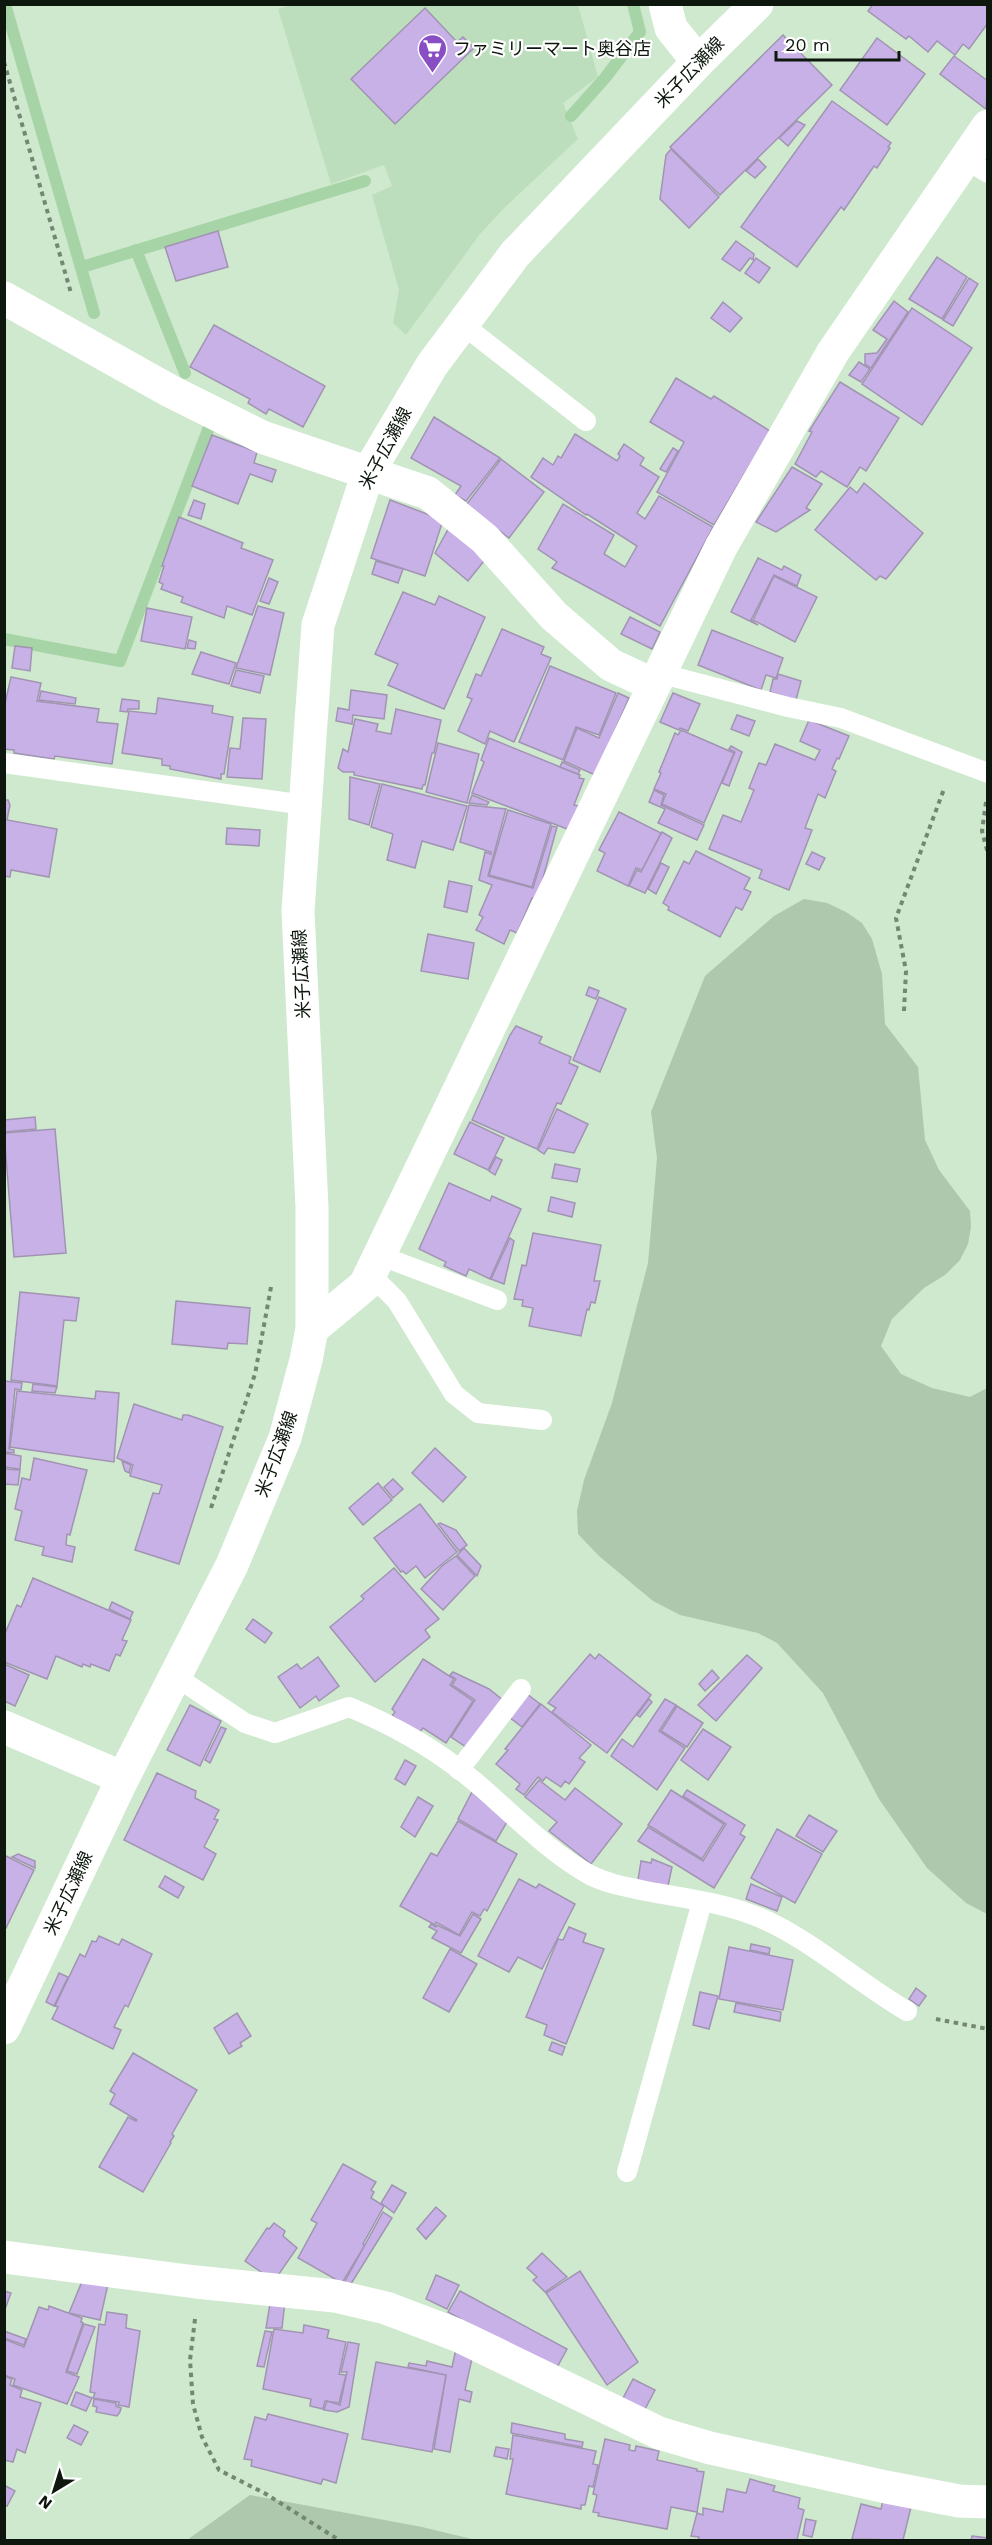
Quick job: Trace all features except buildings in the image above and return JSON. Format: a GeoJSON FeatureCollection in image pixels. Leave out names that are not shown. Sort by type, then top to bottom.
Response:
{"type":"FeatureCollection","features":[{"type":"Feature","properties":{"kind":"street"},"geometry":{"type":"LineString","coordinates":[[665,4],[671,28],[698,62]]}},
{"type":"Feature","properties":{"kind":"street","name":"米子広瀬線"},"geometry":{"type":"LineString","coordinates":[[4,2028],[123,1778],[232,1565],[285,1438],[312,1329],[312,1207],[298,911],[318,625],[368,473],[432,365],[515,254],[698,62],[757,4]]}},
{"type":"Feature","properties":{"kind":"street"},"geometry":{"type":"LineString","coordinates":[[312,1329],[365,1285],[721,547],[833,352],[975,166],[987,126]]}},
{"type":"Feature","properties":{"kind":"street"},"geometry":{"type":"LineString","coordinates":[[4,298],[170,391],[262,437],[428,493],[485,539],[554,616],[611,665],[656,679]]}},
{"type":"Feature","properties":{"kind":"street"},"geometry":{"type":"LineString","coordinates":[[4,1728],[123,1778]]}},
{"type":"Feature","properties":{"kind":"street"},"geometry":{"type":"LineString","coordinates":[[4,2257],[196,2282],[335,2296],[386,2308],[458,2335],[659,2433],[710,2448],[886,2487],[959,2501],[987,2502]]}},
{"type":"Feature","properties":{"kind":"lane"},"geometry":{"type":"LineString","coordinates":[[462,324],[586,421]]}},
{"type":"Feature","properties":{"kind":"lane"},"geometry":{"type":"LineString","coordinates":[[656,679],[840,718],[987,773]]}},
{"type":"Feature","properties":{"kind":"lane"},"geometry":{"type":"LineString","coordinates":[[4,763],[305,805]]}},
{"type":"Feature","properties":{"kind":"lane"},"geometry":{"type":"LineString","coordinates":[[375,1265],[496,1300]]}},
{"type":"Feature","properties":{"kind":"lane"},"geometry":{"type":"LineString","coordinates":[[375,1265],[454,1394],[478,1413],[542,1420]]}},
{"type":"Feature","properties":{"kind":"lane"},"geometry":{"type":"LineString","coordinates":[[175,1676],[245,1723],[275,1733],[349,1707],[384,1723],[459,1770],[560,1855],[588,1874],[607,1883],[726,1906],[756,1916],[809,1946],[907,2011]]}},
{"type":"Feature","properties":{"kind":"lane"},"geometry":{"type":"LineString","coordinates":[[459,1770],[520,1689]]}},
{"type":"Feature","properties":{"kind":"lane"},"geometry":{"type":"LineString","coordinates":[[627,2172],[702,1902]]}},
{"type":"Feature","properties":{"kind":"path"},"geometry":{"type":"LineString","coordinates":[[4,62],[75,305],[75,338]]}},
{"type":"Feature","properties":{"kind":"path"},"geometry":{"type":"LineString","coordinates":[[904,1011],[906,971],[896,929],[896,918],[955,760]]}},
{"type":"Feature","properties":{"kind":"path"},"geometry":{"type":"LineString","coordinates":[[986,798],[982,831],[987,854]]}},
{"type":"Feature","properties":{"kind":"path"},"geometry":{"type":"LineString","coordinates":[[208,1518],[255,1374],[272,1286]]}},
{"type":"Feature","properties":{"kind":"path"},"geometry":{"type":"LineString","coordinates":[[907,2011],[963,2026],[987,2029]]}},
{"type":"Feature","properties":{"kind":"path"},"geometry":{"type":"LineString","coordinates":[[196,2282],[190,2360],[193,2404],[202,2437],[219,2470],[266,2494],[339,2541]]}},
{"type":"Feature","properties":{"kind":"shaded area"},"geometry":{"type":"Polygon","coordinates":[[[294,4],[578,5],[598,77],[563,103],[578,139],[504,208],[480,234],[406,335],[393,323],[399,290],[372,195],[392,186],[384,165],[331,184],[278,9],[294,4]]]}},
{"type":"Feature","properties":{"kind":"shaded area"},"geometry":{"type":"Polygon","coordinates":[[[804,899],[827,903],[846,912],[862,923],[872,939],[882,974],[885,1024],[918,1067],[925,1140],[939,1170],[970,1211],[971,1227],[968,1244],[960,1260],[945,1275],[924,1288],[892,1319],[881,1346],[901,1374],[932,1388],[970,1397],[987,1388],[987,1914],[966,1903],[927,1868],[879,1799],[823,1693],[777,1643],[758,1633],[680,1615],[653,1601],[599,1556],[578,1534],[577,1511],[584,1480],[612,1403],[648,1263],[657,1158],[651,1112],[705,976],[774,916],[804,899]]]}},
{"type":"Feature","properties":{"kind":"shaded area"},"geometry":{"type":"Polygon","coordinates":[[[250,2495],[422,2527],[476,2540],[187,2540],[250,2495]]]}},
{"type":"Feature","properties":{"kind":"waterway"},"geometry":{"type":"LineString","coordinates":[[5,4],[94,313]]}},
{"type":"Feature","properties":{"kind":"waterway"},"geometry":{"type":"LineString","coordinates":[[571,116],[605,78],[640,32],[633,4]]}},
{"type":"Feature","properties":{"kind":"waterway"},"geometry":{"type":"LineString","coordinates":[[82,267],[365,181]]}},
{"type":"Feature","properties":{"kind":"waterway"},"geometry":{"type":"LineString","coordinates":[[136,250],[185,373]]}},
{"type":"Feature","properties":{"kind":"waterway"},"geometry":{"type":"LineString","coordinates":[[4,639],[120,661],[208,430]]}},
{"type":"Feature","properties":{"kind":"place","name":"ファミリーマート奥谷店"},"geometry":{"type":"Point","coordinates":[432,74]}}]}
